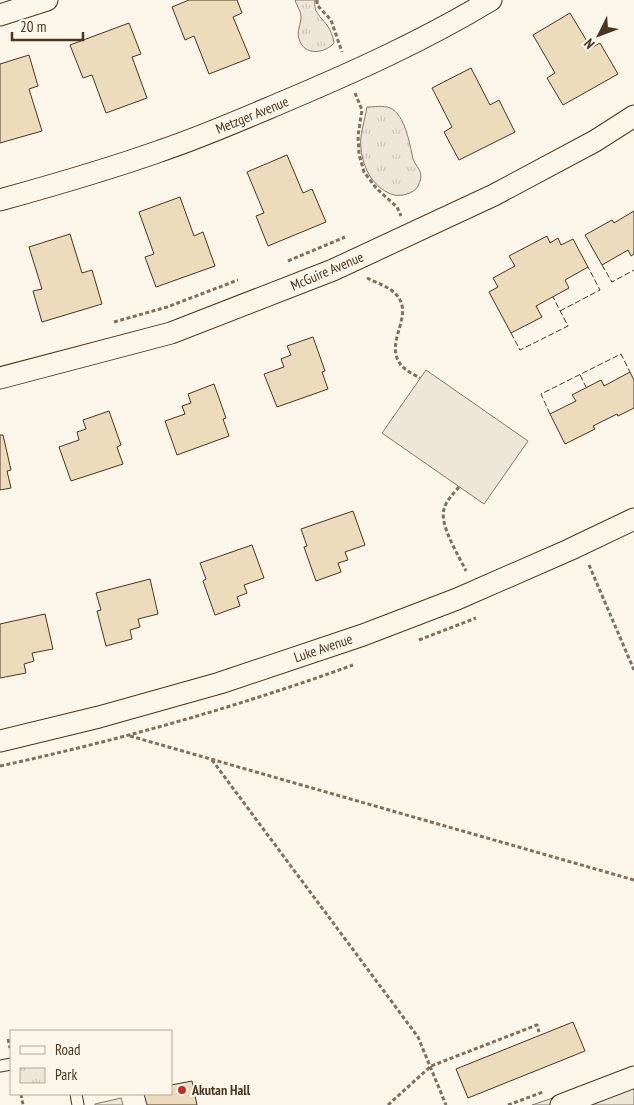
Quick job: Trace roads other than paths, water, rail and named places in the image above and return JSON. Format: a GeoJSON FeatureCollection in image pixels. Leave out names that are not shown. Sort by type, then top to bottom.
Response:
{"type":"FeatureCollection","features":[{"type":"Feature","properties":{"kind":"street"},"geometry":{"type":"LineString","coordinates":[[0,15],[47,0]]}},
{"type":"Feature","properties":{"kind":"street","name":"Metzger Avenue"},"geometry":{"type":"LineString","coordinates":[[0,200],[62,183],[161,151],[348,75],[463,17],[491,0]]}},
{"type":"Feature","properties":{"kind":"street","name":"McGuire Avenue"},"geometry":{"type":"LineString","coordinates":[[0,378],[170,333],[343,266],[494,195],[594,141],[634,116]]}},
{"type":"Feature","properties":{"kind":"street","name":"Luke Avenue"},"geometry":{"type":"LineString","coordinates":[[0,741],[104,716],[220,683],[364,635],[475,591],[634,519]]}},
{"type":"Feature","properties":{"kind":"street"},"geometry":{"type":"LineString","coordinates":[[561,1105],[634,1078]]}},
{"type":"Feature","properties":{"kind":"place","name":"Akutan Hall"},"geometry":{"type":"Point","coordinates":[182,1090]}}]}
